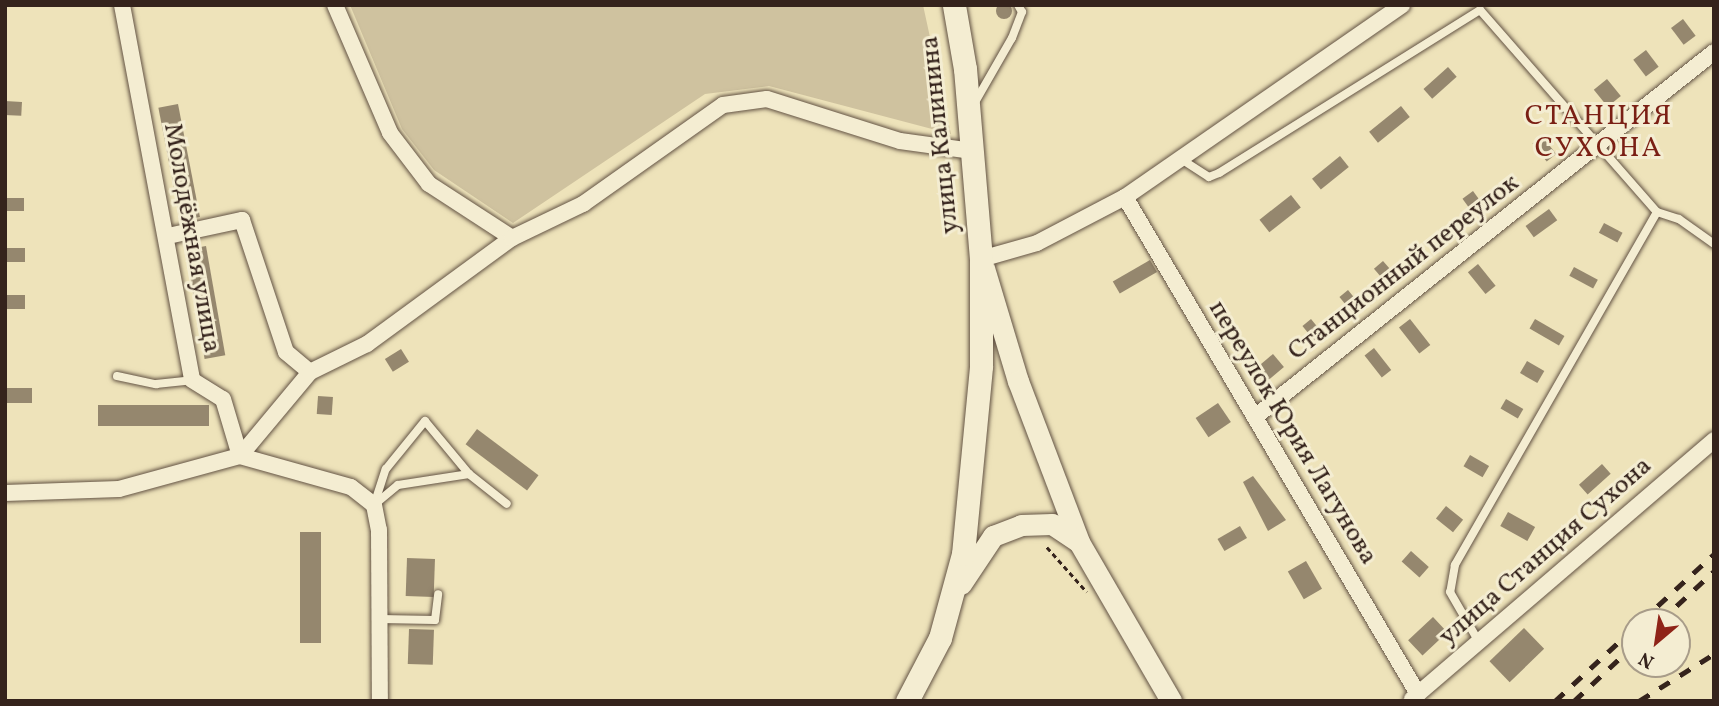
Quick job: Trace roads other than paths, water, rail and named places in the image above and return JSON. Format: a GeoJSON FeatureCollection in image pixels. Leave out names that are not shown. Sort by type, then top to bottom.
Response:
{"type":"FeatureCollection","features":[{"type":"Feature","properties":{"kind":"main road","name":"улица Калинина"},"geometry":{"type":"LineString","coordinates":[[907,701],[940,638],[963,554],[973,474],[981,259],[969,113],[954,5]]}},
{"type":"Feature","properties":{"kind":"street","name":"Молодёжная улица"},"geometry":{"type":"LineString","coordinates":[[122,5],[168,236],[192,380],[223,399],[240,456]]}},
{"type":"Feature","properties":{"kind":"street"},"geometry":{"type":"LineString","coordinates":[[334,5],[390,133],[429,184],[512,238]]}},
{"type":"Feature","properties":{"kind":"street"},"geometry":{"type":"LineString","coordinates":[[1171,701],[1079,542],[1018,381],[981,259],[1045,240],[1125,197],[1402,5]]}},
{"type":"Feature","properties":{"kind":"street","name":"Станционный переулок"},"geometry":{"type":"LineString","coordinates":[[1255,417],[1714,52]]}},
{"type":"Feature","properties":{"kind":"street"},"geometry":{"type":"LineString","coordinates":[[240,456],[310,372],[367,344],[512,238],[583,204],[723,105],[767,99],[900,141],[972,151]]}},
{"type":"Feature","properties":{"kind":"street","name":"переулок Юрия Лагунова"},"geometry":{"type":"LineString","coordinates":[[1125,197],[1255,417],[1414,697]]}},
{"type":"Feature","properties":{"kind":"street"},"geometry":{"type":"LineString","coordinates":[[168,236],[242,219],[286,352],[310,372]]}},
{"type":"Feature","properties":{"kind":"street","name":"улица Станция Сухона"},"geometry":{"type":"LineString","coordinates":[[1414,697],[1714,440]]}},
{"type":"Feature","properties":{"kind":"street"},"geometry":{"type":"LineString","coordinates":[[5,493],[119,489],[240,456],[351,486],[374,505],[380,619],[380,701]]}},
{"type":"Feature","properties":{"kind":"street"},"geometry":{"type":"LineString","coordinates":[[940,638],[969,566],[993,536],[1021,525],[1052,524],[1079,542]]}},
{"type":"Feature","properties":{"kind":"lane"},"geometry":{"type":"LineString","coordinates":[[969,113],[1012,38],[1022,12],[1018,5]]}},
{"type":"Feature","properties":{"kind":"lane"},"geometry":{"type":"LineString","coordinates":[[1181,159],[1209,177],[1219,173],[1480,10],[1657,212],[1679,219],[1714,244]]}},
{"type":"Feature","properties":{"kind":"lane"},"geometry":{"type":"LineString","coordinates":[[1479,642],[1450,592],[1455,565],[1657,212]]}},
{"type":"Feature","properties":{"kind":"lane"},"geometry":{"type":"LineString","coordinates":[[117,376],[156,384],[192,380]]}},
{"type":"Feature","properties":{"kind":"lane"},"geometry":{"type":"LineString","coordinates":[[374,505],[386,468],[425,421],[469,474],[507,505]]}},
{"type":"Feature","properties":{"kind":"lane"},"geometry":{"type":"LineString","coordinates":[[374,505],[398,485],[469,474]]}},
{"type":"Feature","properties":{"kind":"lane"},"geometry":{"type":"LineString","coordinates":[[380,619],[435,620],[438,594]]}},
{"type":"Feature","properties":{"kind":"railway"},"geometry":{"type":"LineString","coordinates":[[1655,608],[1714,554]]}},
{"type":"Feature","properties":{"kind":"railway"},"geometry":{"type":"LineString","coordinates":[[1674,608],[1714,571]]}},
{"type":"Feature","properties":{"kind":"railway"},"geometry":{"type":"LineString","coordinates":[[1555,701],[1621,640]]}},
{"type":"Feature","properties":{"kind":"railway"},"geometry":{"type":"LineString","coordinates":[[1639,701],[1714,654]]}},
{"type":"Feature","properties":{"kind":"railway"},"geometry":{"type":"LineString","coordinates":[[1574,701],[1621,657]]}},
{"type":"Feature","properties":{"kind":"district","name":"СТАНЦИЯ СУХОНА"},"geometry":{"type":"Point","coordinates":[1599,133]}}]}
